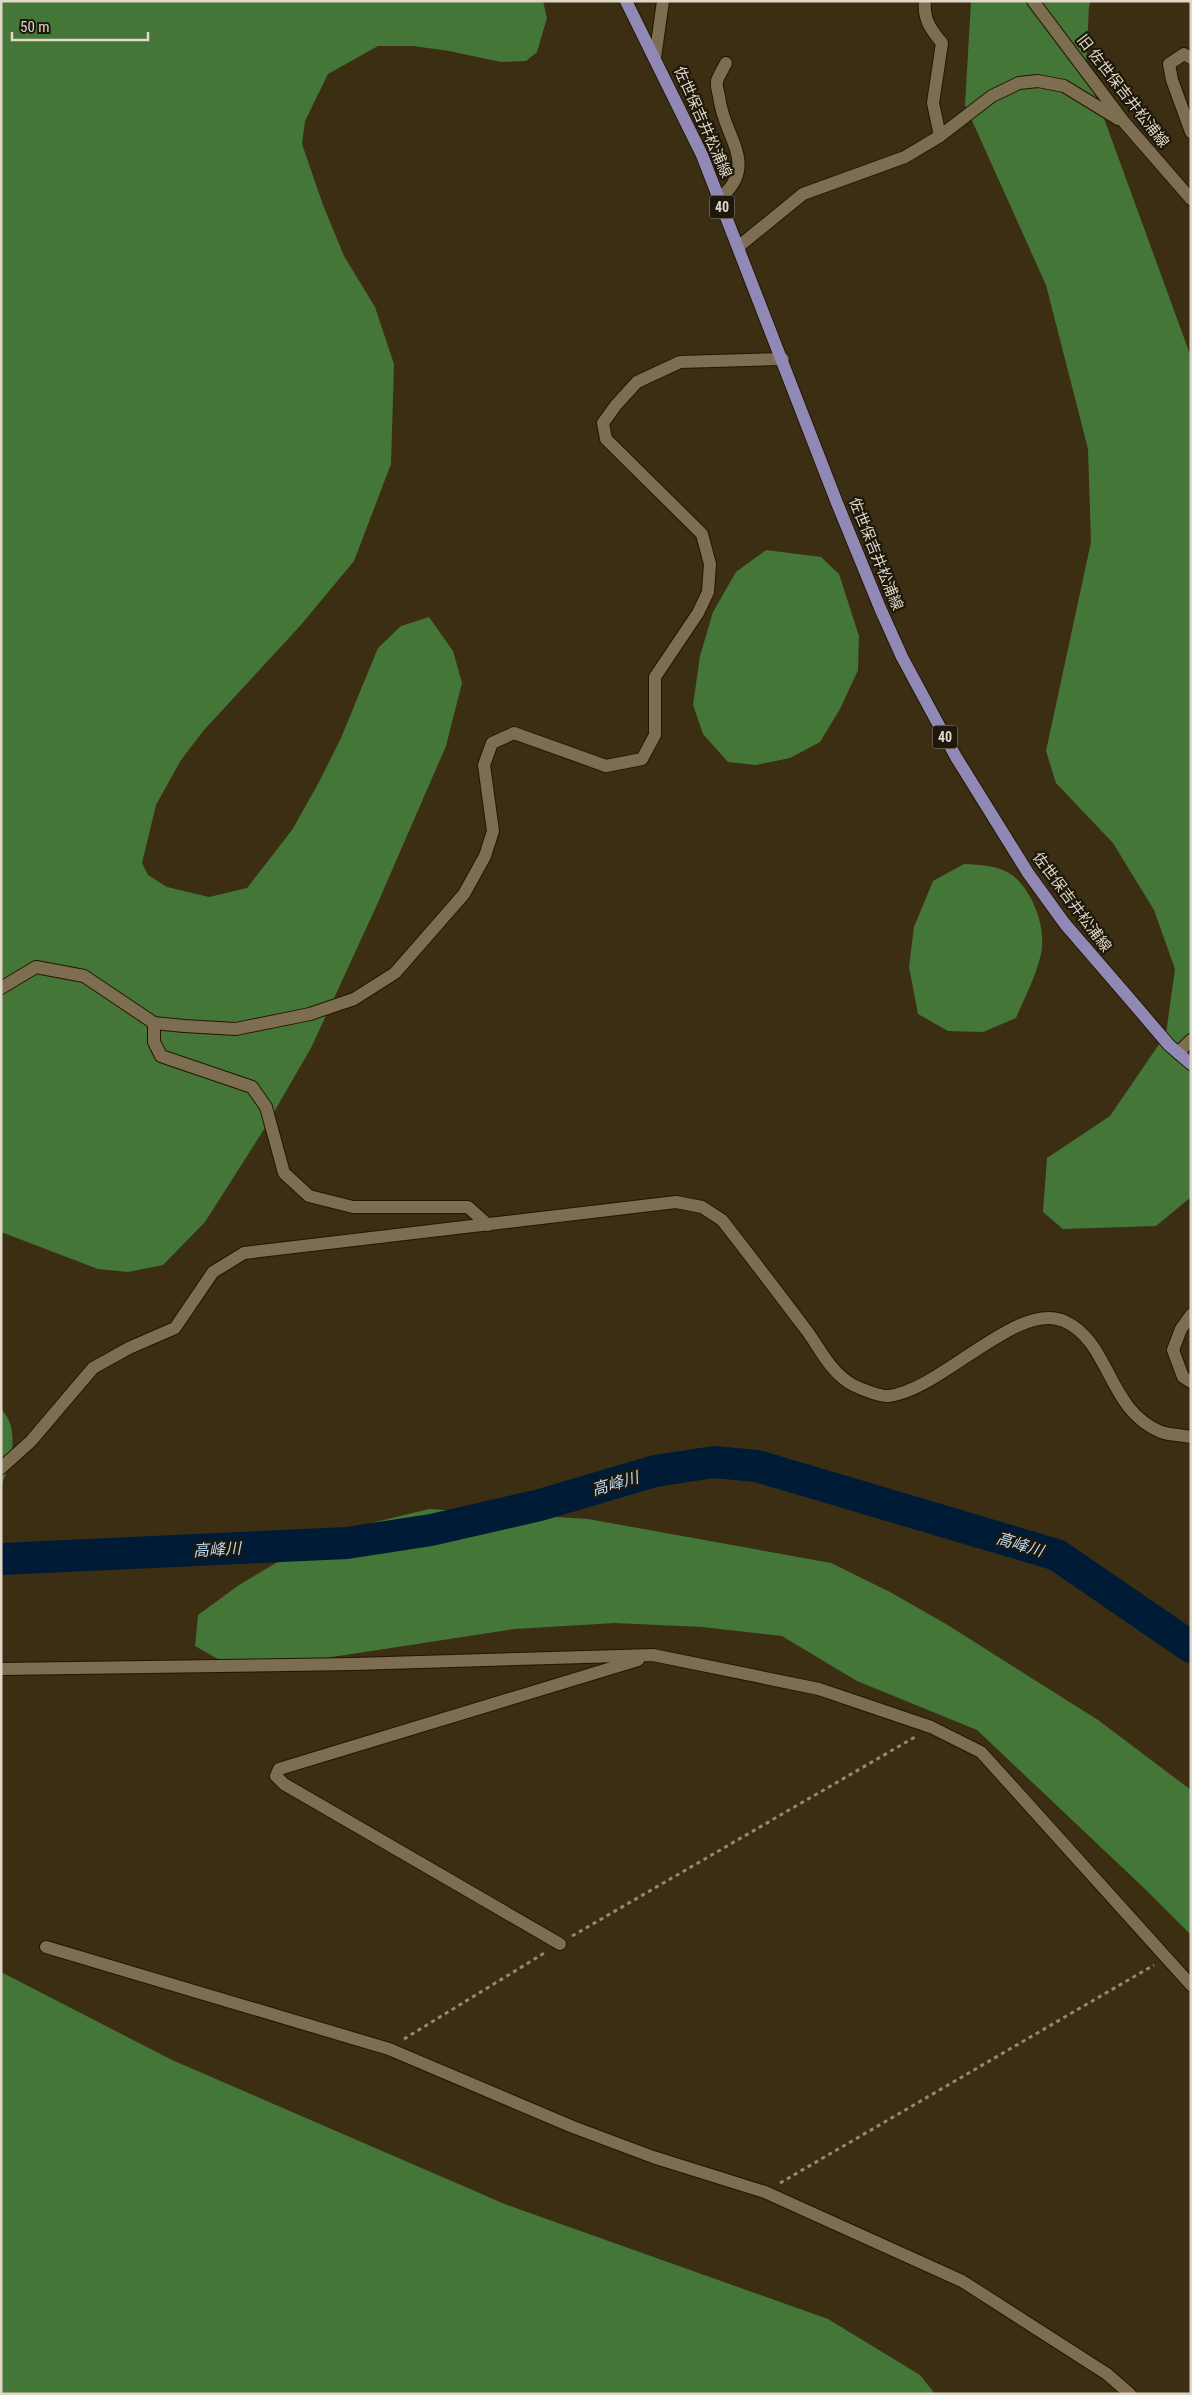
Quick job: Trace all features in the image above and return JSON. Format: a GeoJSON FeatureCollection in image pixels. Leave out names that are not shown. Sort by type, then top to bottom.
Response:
{"type":"FeatureCollection","features":[{"type":"Feature","properties":{"kind":"main road","name":"佐世保吉井松浦線"},"geometry":{"type":"LineString","coordinates":[[626,1],[702,155],[880,608],[902,657],[956,757],[1028,873],[1065,924],[1178,1053],[1191,1064]]}},
{"type":"Feature","properties":{"kind":"street"},"geometry":{"type":"LineString","coordinates":[[655,58],[663,1]]}},
{"type":"Feature","properties":{"kind":"street"},"geometry":{"type":"LineString","coordinates":[[924,1],[924,9],[930,29],[942,43],[933,103],[940,136]]}},
{"type":"Feature","properties":{"kind":"street","name":"旧 佐世保吉井松浦線"},"geometry":{"type":"LineString","coordinates":[[1033,1],[1124,122],[1191,199]]}},
{"type":"Feature","properties":{"kind":"street"},"geometry":{"type":"LineString","coordinates":[[1191,58],[1184,54],[1170,64],[1172,80],[1191,132]]}},
{"type":"Feature","properties":{"kind":"street"},"geometry":{"type":"LineString","coordinates":[[719,199],[733,187],[739,174],[738,156],[720,110],[717,81],[726,63]]}},
{"type":"Feature","properties":{"kind":"street"},"geometry":{"type":"LineString","coordinates":[[738,247],[803,194],[905,157],[940,136],[992,96],[1019,83],[1038,81],[1064,86],[1124,122]]}},
{"type":"Feature","properties":{"kind":"street"},"geometry":{"type":"LineString","coordinates":[[1,988],[36,967],[84,976],[154,1023],[236,1030],[310,1014],[354,999],[395,973],[464,894],[485,856],[493,831],[484,765],[492,743],[514,733],[606,766],[642,760],[655,735],[655,677],[698,613],[708,592],[710,564],[702,534],[606,439],[604,423],[616,405],[637,382],[680,362],[783,359]]}},
{"type":"Feature","properties":{"kind":"street"},"geometry":{"type":"LineString","coordinates":[[154,1023],[154,1042],[161,1056],[252,1087],[266,1106],[284,1173],[309,1196],[353,1208],[468,1207],[488,1225]]}},
{"type":"Feature","properties":{"kind":"street"},"geometry":{"type":"LineString","coordinates":[[1178,1053],[1191,1040]]}},
{"type":"Feature","properties":{"kind":"street"},"geometry":{"type":"LineString","coordinates":[[1,1468],[31,1441],[93,1368],[129,1348],[175,1328],[213,1272],[244,1253],[676,1202],[702,1207],[722,1220],[810,1335],[829,1365],[853,1385],[887,1397],[919,1388],[1019,1324],[1038,1318],[1063,1320],[1088,1337],[1124,1404],[1143,1421],[1162,1432],[1191,1437]]}},
{"type":"Feature","properties":{"kind":"street"},"geometry":{"type":"LineString","coordinates":[[1191,1315],[1181,1329],[1173,1350],[1183,1377],[1191,1382]]}},
{"type":"Feature","properties":{"kind":"street"},"geometry":{"type":"LineString","coordinates":[[560,1944],[284,1784],[276,1776],[280,1769],[653,1655]]}},
{"type":"Feature","properties":{"kind":"street"},"geometry":{"type":"LineString","coordinates":[[1,1668],[354,1664],[653,1655],[819,1690],[931,1727],[981,1752],[1191,1986]]}},
{"type":"Feature","properties":{"kind":"street"},"geometry":{"type":"LineString","coordinates":[[46,1947],[389,2049],[572,2127],[653,2157],[765,2192],[962,2281],[1108,2374],[1130,2394]]}},
{"type":"Feature","properties":{"kind":"path"},"geometry":{"type":"LineString","coordinates":[[389,2049],[560,1944],[931,1727]]}},
{"type":"Feature","properties":{"kind":"path"},"geometry":{"type":"LineString","coordinates":[[765,2192],[1166,1958]]}},
{"type":"Feature","properties":{"kind":"green space"},"geometry":{"type":"Polygon","coordinates":[[[1,1],[543,1],[547,18],[537,52],[526,61],[501,62],[449,51],[413,46],[378,46],[328,74],[305,121],[302,144],[323,205],[344,256],[375,307],[394,364],[391,464],[354,561],[300,626],[204,730],[181,760],[156,805],[142,863],[148,875],[167,887],[209,897],[247,888],[292,830],[341,738],[378,648],[401,626],[429,617],[453,651],[462,683],[446,746],[376,907],[311,1048],[263,1131],[205,1222],[163,1265],[128,1272],[98,1269],[1,1232],[1,1]]]}},
{"type":"Feature","properties":{"kind":"green space"},"geometry":{"type":"Polygon","coordinates":[[[971,1],[1091,1],[1089,6],[1086,69],[1191,357],[1191,1197],[1156,1226],[1063,1229],[1043,1212],[1047,1158],[1110,1116],[1166,1034],[1175,969],[1154,910],[1113,843],[1056,783],[1046,751],[1091,542],[1088,449],[1046,285],[965,105],[971,1]]]}},
{"type":"Feature","properties":{"kind":"green space"},"geometry":{"type":"Polygon","coordinates":[[[766,550],[821,557],[839,574],[859,636],[858,670],[840,709],[820,742],[790,758],[756,765],[728,762],[703,734],[693,705],[700,656],[713,612],[736,572],[766,550]]]}},
{"type":"Feature","properties":{"kind":"green space"},"geometry":{"type":"Polygon","coordinates":[[[964,864],[995,867],[1012,875],[1020,882],[1033,902],[1042,936],[1038,966],[1016,1018],[983,1032],[948,1031],[918,1014],[909,967],[914,927],[933,881],[964,864]]]}},
{"type":"Feature","properties":{"kind":"green space"},"geometry":{"type":"Polygon","coordinates":[[[1,1409],[11,1426],[12,1446],[11,1457],[1,1486],[1,1409]]]}},
{"type":"Feature","properties":{"kind":"green space"},"geometry":{"type":"Polygon","coordinates":[[[429,1509],[588,1519],[831,1563],[890,1592],[946,1624],[1098,1720],[1191,1790],[1191,1935],[977,1730],[857,1681],[782,1636],[702,1627],[615,1623],[515,1629],[260,1668],[225,1663],[195,1646],[198,1615],[239,1585],[281,1560],[351,1528],[429,1509]]]}},
{"type":"Feature","properties":{"kind":"green space"},"geometry":{"type":"Polygon","coordinates":[[[1,1972],[172,2060],[507,2205],[828,2319],[920,2375],[935,2394],[1,2394],[1,1972]]]}},
{"type":"Feature","properties":{"kind":"waterway","name":"高峰川"},"geometry":{"type":"LineString","coordinates":[[1,1559],[347,1543],[431,1530],[540,1505],[655,1471],[714,1462],[757,1466],[1057,1555],[1191,1647]]}}]}
